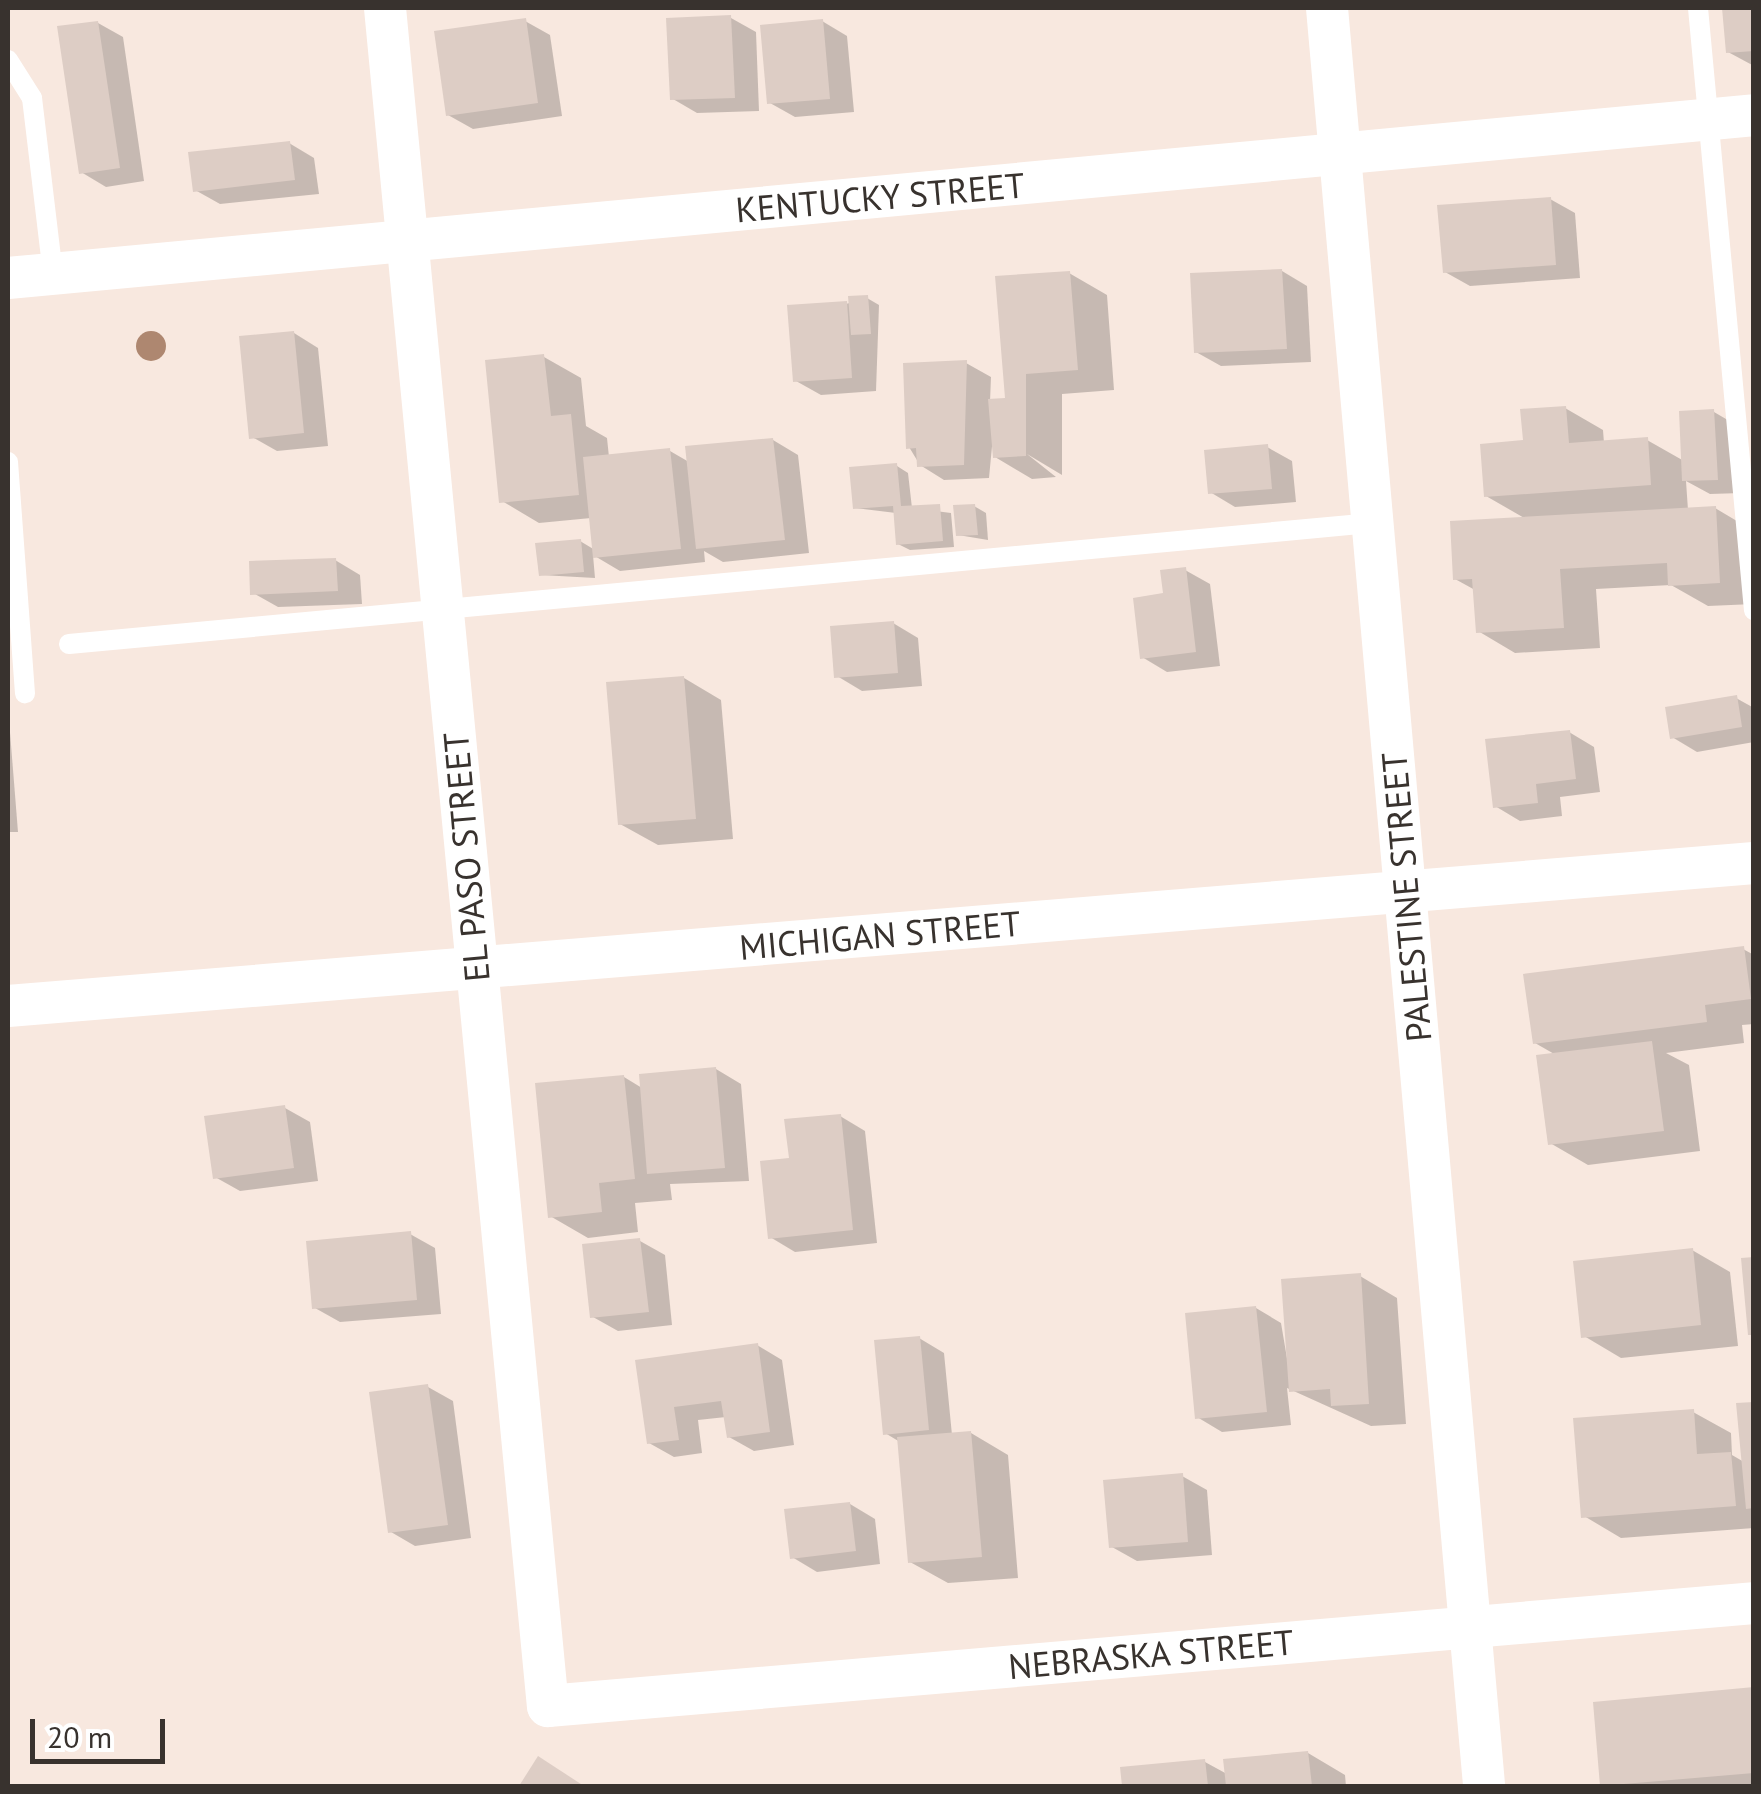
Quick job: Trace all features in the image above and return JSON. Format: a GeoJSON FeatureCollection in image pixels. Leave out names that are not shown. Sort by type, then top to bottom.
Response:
{"type":"FeatureCollection","features":[{"type":"Feature","properties":{"kind":"street","name":"EL PASO STREET"},"geometry":{"type":"LineString","coordinates":[[385,8],[548,1706]]}},
{"type":"Feature","properties":{"kind":"street","name":"PALESTINE STREET"},"geometry":{"type":"LineString","coordinates":[[1327,8],[1484,1786]]}},
{"type":"Feature","properties":{"kind":"street","name":"KENTUCKY STREET"},"geometry":{"type":"LineString","coordinates":[[8,278],[1754,115]]}},
{"type":"Feature","properties":{"kind":"street","name":"MICHIGAN STREET"},"geometry":{"type":"LineString","coordinates":[[8,1006],[1754,863]]}},
{"type":"Feature","properties":{"kind":"street","name":"NEBRASKA STREET"},"geometry":{"type":"LineString","coordinates":[[548,1706],[1754,1603]]}},
{"type":"Feature","properties":{"kind":"lane"},"geometry":{"type":"LineString","coordinates":[[1698,8],[1754,610]]}},
{"type":"Feature","properties":{"kind":"lane"},"geometry":{"type":"LineString","coordinates":[[8,60],[32,98],[54,274]]}},
{"type":"Feature","properties":{"kind":"lane"},"geometry":{"type":"LineString","coordinates":[[8,462],[26,693]]}},
{"type":"Feature","properties":{"kind":"lane"},"geometry":{"type":"LineString","coordinates":[[69,644],[1372,523]]}},
{"type":"Feature","properties":{"kind":"building"},"geometry":{"type":"Polygon","coordinates":[[[1722,8],[1754,8],[1754,51],[1726,53],[1722,8]]]}},
{"type":"Feature","properties":{"kind":"building"},"geometry":{"type":"Polygon","coordinates":[[[731,15],[735,98],[670,100],[666,18],[731,15]]]}},
{"type":"Feature","properties":{"kind":"building"},"geometry":{"type":"Polygon","coordinates":[[[526,18],[538,103],[446,116],[434,31],[526,18]]]}},
{"type":"Feature","properties":{"kind":"building"},"geometry":{"type":"Polygon","coordinates":[[[823,19],[830,99],[767,104],[760,25],[823,19]]]}},
{"type":"Feature","properties":{"kind":"building"},"geometry":{"type":"Polygon","coordinates":[[[98,21],[120,168],[79,174],[57,26],[98,21]]]}},
{"type":"Feature","properties":{"kind":"building"},"geometry":{"type":"Polygon","coordinates":[[[290,141],[295,180],[193,192],[188,152],[290,141]]]}},
{"type":"Feature","properties":{"kind":"building"},"geometry":{"type":"Polygon","coordinates":[[[1551,197],[1556,265],[1443,273],[1437,205],[1551,197]]]}},
{"type":"Feature","properties":{"kind":"building"},"geometry":{"type":"Polygon","coordinates":[[[1282,269],[1287,349],[1194,353],[1190,273],[1282,269]]]}},
{"type":"Feature","properties":{"kind":"building"},"geometry":{"type":"Polygon","coordinates":[[[1070,271],[1078,370],[1026,374],[1026,456],[993,458],[988,399],[1005,398],[995,276],[1070,271]]]}},
{"type":"Feature","properties":{"kind":"building"},"geometry":{"type":"Polygon","coordinates":[[[868,295],[871,334],[851,335],[848,296],[868,295]]]}},
{"type":"Feature","properties":{"kind":"building"},"geometry":{"type":"Polygon","coordinates":[[[847,301],[852,378],[793,382],[787,305],[847,301]]]}},
{"type":"Feature","properties":{"kind":"building"},"geometry":{"type":"Polygon","coordinates":[[[294,331],[304,433],[249,439],[239,336],[294,331]]]}},
{"type":"Feature","properties":{"kind":"building"},"geometry":{"type":"Polygon","coordinates":[[[544,354],[551,416],[571,414],[579,495],[499,503],[485,360],[544,354]]]}},
{"type":"Feature","properties":{"kind":"building"},"geometry":{"type":"Polygon","coordinates":[[[967,360],[964,465],[917,467],[916,448],[906,449],[903,363],[967,360]]]}},
{"type":"Feature","properties":{"kind":"building"},"geometry":{"type":"Polygon","coordinates":[[[1566,406],[1569,443],[1648,437],[1651,485],[1484,497],[1480,444],[1523,440],[1520,409],[1566,406]]]}},
{"type":"Feature","properties":{"kind":"building"},"geometry":{"type":"Polygon","coordinates":[[[1714,409],[1718,480],[1682,481],[1679,411],[1714,409]]]}},
{"type":"Feature","properties":{"kind":"building"},"geometry":{"type":"Polygon","coordinates":[[[773,438],[785,540],[696,549],[685,446],[773,438]]]}},
{"type":"Feature","properties":{"kind":"building"},"geometry":{"type":"Polygon","coordinates":[[[1268,444],[1272,489],[1208,494],[1204,450],[1268,444]]]}},
{"type":"Feature","properties":{"kind":"building"},"geometry":{"type":"Polygon","coordinates":[[[670,448],[681,549],[593,558],[583,457],[670,448]]]}},
{"type":"Feature","properties":{"kind":"building"},"geometry":{"type":"Polygon","coordinates":[[[897,463],[901,506],[940,504],[943,541],[896,545],[893,506],[853,509],[849,467],[897,463]]]}},
{"type":"Feature","properties":{"kind":"building"},"geometry":{"type":"Polygon","coordinates":[[[975,504],[978,535],[956,536],[953,505],[975,504]]]}},
{"type":"Feature","properties":{"kind":"building"},"geometry":{"type":"Polygon","coordinates":[[[1716,506],[1720,583],[1668,586],[1667,563],[1560,569],[1564,628],[1476,633],[1472,579],[1453,580],[1450,521],[1716,506]]]}},
{"type":"Feature","properties":{"kind":"building"},"geometry":{"type":"Polygon","coordinates":[[[581,539],[584,572],[539,576],[535,543],[581,539]]]}},
{"type":"Feature","properties":{"kind":"building"},"geometry":{"type":"Polygon","coordinates":[[[336,558],[338,591],[250,595],[249,561],[336,558]]]}},
{"type":"Feature","properties":{"kind":"building"},"geometry":{"type":"Polygon","coordinates":[[[1186,567],[1196,652],[1140,659],[1133,598],[1163,593],[1160,570],[1186,567]]]}},
{"type":"Feature","properties":{"kind":"building"},"geometry":{"type":"Polygon","coordinates":[[[894,621],[898,673],[834,678],[830,626],[894,621]]]}},
{"type":"Feature","properties":{"kind":"building"},"geometry":{"type":"Polygon","coordinates":[[[684,676],[696,819],[618,825],[606,682],[684,676]]]}},
{"type":"Feature","properties":{"kind":"building"},"geometry":{"type":"Polygon","coordinates":[[[1737,695],[1742,727],[1670,739],[1665,707],[1737,695]]]}},
{"type":"Feature","properties":{"kind":"building"},"geometry":{"type":"Polygon","coordinates":[[[1570,730],[1576,779],[1536,784],[1538,803],[1493,808],[1485,739],[1570,730]]]}},
{"type":"Feature","properties":{"kind":"building"},"geometry":{"type":"Polygon","coordinates":[[[1744,946],[1751,999],[1705,1005],[1707,1022],[1533,1044],[1523,974],[1744,946]]]}},
{"type":"Feature","properties":{"kind":"building"},"geometry":{"type":"Polygon","coordinates":[[[1652,1041],[1664,1131],[1548,1145],[1536,1055],[1652,1041]]]}},
{"type":"Feature","properties":{"kind":"building"},"geometry":{"type":"Polygon","coordinates":[[[716,1067],[725,1168],[647,1174],[639,1074],[716,1067]]]}},
{"type":"Feature","properties":{"kind":"building"},"geometry":{"type":"Polygon","coordinates":[[[624,1075],[635,1179],[599,1183],[602,1212],[548,1218],[535,1083],[624,1075]]]}},
{"type":"Feature","properties":{"kind":"building"},"geometry":{"type":"Polygon","coordinates":[[[285,1105],[294,1168],[213,1179],[204,1116],[285,1105]]]}},
{"type":"Feature","properties":{"kind":"building"},"geometry":{"type":"Polygon","coordinates":[[[841,1114],[853,1230],[768,1239],[760,1161],[789,1158],[784,1119],[841,1114]]]}},
{"type":"Feature","properties":{"kind":"building"},"geometry":{"type":"Polygon","coordinates":[[[411,1231],[417,1300],[312,1309],[306,1241],[411,1231]]]}},
{"type":"Feature","properties":{"kind":"building"},"geometry":{"type":"Polygon","coordinates":[[[640,1238],[649,1312],[590,1318],[582,1244],[640,1238]]]}},
{"type":"Feature","properties":{"kind":"building"},"geometry":{"type":"Polygon","coordinates":[[[1693,1248],[1701,1325],[1581,1338],[1573,1261],[1693,1248]]]}},
{"type":"Feature","properties":{"kind":"building"},"geometry":{"type":"Polygon","coordinates":[[[1754,1257],[1754,1335],[1748,1335],[1741,1258],[1754,1257]]]}},
{"type":"Feature","properties":{"kind":"building"},"geometry":{"type":"Polygon","coordinates":[[[1361,1273],[1369,1404],[1331,1406],[1330,1389],[1289,1392],[1281,1279],[1361,1273]]]}},
{"type":"Feature","properties":{"kind":"building"},"geometry":{"type":"Polygon","coordinates":[[[1256,1306],[1267,1412],[1195,1419],[1185,1313],[1256,1306]]]}},
{"type":"Feature","properties":{"kind":"building"},"geometry":{"type":"Polygon","coordinates":[[[920,1336],[929,1430],[883,1435],[874,1340],[920,1336]]]}},
{"type":"Feature","properties":{"kind":"building"},"geometry":{"type":"Polygon","coordinates":[[[758,1343],[770,1432],[727,1438],[721,1401],[674,1407],[679,1440],[647,1444],[635,1360],[758,1343]]]}},
{"type":"Feature","properties":{"kind":"building"},"geometry":{"type":"Polygon","coordinates":[[[428,1384],[448,1525],[388,1533],[369,1392],[428,1384]]]}},
{"type":"Feature","properties":{"kind":"building"},"geometry":{"type":"Polygon","coordinates":[[[1754,1402],[1754,1508],[1746,1509],[1736,1403],[1754,1402]]]}},
{"type":"Feature","properties":{"kind":"building"},"geometry":{"type":"Polygon","coordinates":[[[1694,1409],[1697,1454],[1731,1452],[1736,1506],[1581,1518],[1573,1418],[1694,1409]]]}},
{"type":"Feature","properties":{"kind":"building"},"geometry":{"type":"Polygon","coordinates":[[[971,1431],[982,1557],[908,1563],[897,1437],[971,1431]]]}},
{"type":"Feature","properties":{"kind":"building"},"geometry":{"type":"Polygon","coordinates":[[[1183,1473],[1188,1542],[1109,1548],[1103,1480],[1183,1473]]]}},
{"type":"Feature","properties":{"kind":"building"},"geometry":{"type":"Polygon","coordinates":[[[850,1502],[856,1551],[790,1559],[784,1509],[850,1502]]]}},
{"type":"Feature","properties":{"kind":"building"},"geometry":{"type":"Polygon","coordinates":[[[1754,1687],[1754,1773],[1600,1786],[1593,1702],[1754,1687]]]}},
{"type":"Feature","properties":{"kind":"building"},"geometry":{"type":"Polygon","coordinates":[[[1308,1751],[1312,1786],[1226,1786],[1223,1759],[1308,1751]]]}},
{"type":"Feature","properties":{"kind":"building"},"geometry":{"type":"Polygon","coordinates":[[[538,1756],[584,1786],[519,1786],[538,1756]]]}},
{"type":"Feature","properties":{"kind":"building"},"geometry":{"type":"Polygon","coordinates":[[[1205,1759],[1208,1786],[1122,1786],[1120,1767],[1205,1759]]]}}]}
